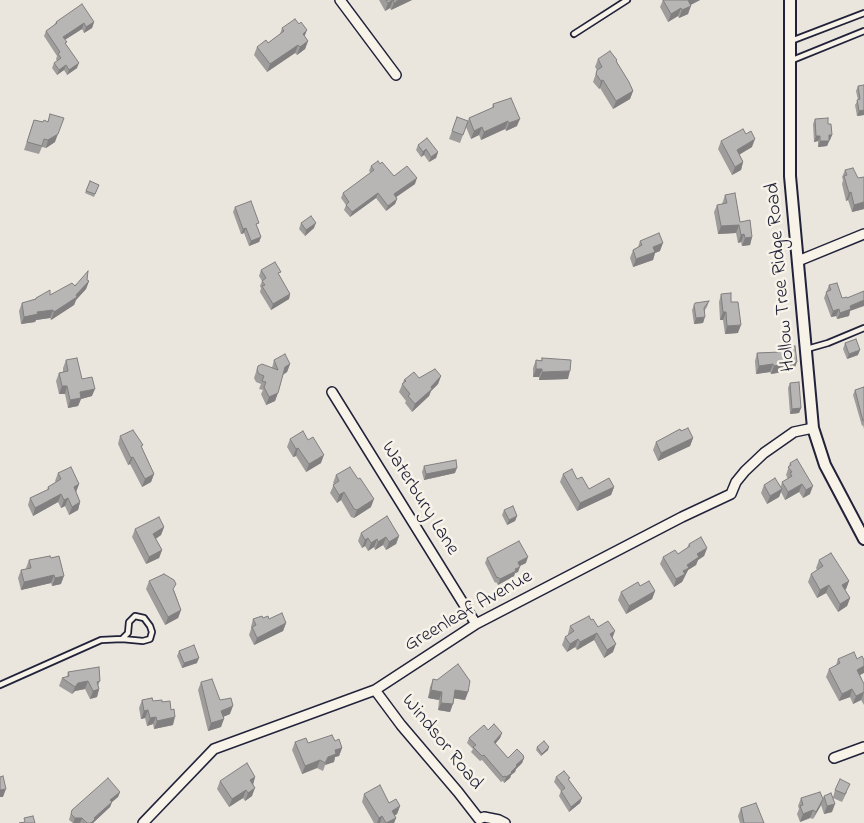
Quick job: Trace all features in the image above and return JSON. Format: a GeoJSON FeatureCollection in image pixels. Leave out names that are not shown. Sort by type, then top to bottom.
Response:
{"type":"FeatureCollection","features":[{"type":"Feature","properties":{"kind":"street"},"geometry":{"type":"LineString","coordinates":[[340,0],[396,75]]}},
{"type":"Feature","properties":{"kind":"street","name":"Hollow Tree Ridge Road"},"geometry":{"type":"LineString","coordinates":[[790,0],[790,176],[813,428],[826,466],[863,536]]}},
{"type":"Feature","properties":{"kind":"street"},"geometry":{"type":"LineString","coordinates":[[798,261],[864,234]]}},
{"type":"Feature","properties":{"kind":"street","name":"Waterbury Lane"},"geometry":{"type":"LineString","coordinates":[[332,392],[476,624]]}},
{"type":"Feature","properties":{"kind":"street","name":"Greenleaf Avenue"},"geometry":{"type":"LineString","coordinates":[[143,823],[174,793],[214,749],[375,690],[476,624],[682,517],[731,494],[741,476],[764,454],[794,432],[813,428]]}},
{"type":"Feature","properties":{"kind":"street","name":"Windsor Road"},"geometry":{"type":"LineString","coordinates":[[375,690],[401,725],[458,792],[478,821],[484,817],[500,820],[505,823]]}},
{"type":"Feature","properties":{"kind":"street"},"geometry":{"type":"LineString","coordinates":[[834,758],[864,747]]}},
{"type":"Feature","properties":{"kind":"lane"},"geometry":{"type":"LineString","coordinates":[[574,34],[627,0]]}},
{"type":"Feature","properties":{"kind":"lane"},"geometry":{"type":"LineString","coordinates":[[791,41],[864,13]]}},
{"type":"Feature","properties":{"kind":"lane"},"geometry":{"type":"LineString","coordinates":[[790,61],[864,31]]}},
{"type":"Feature","properties":{"kind":"lane"},"geometry":{"type":"LineString","coordinates":[[806,350],[864,328]]}},
{"type":"Feature","properties":{"kind":"lane"},"geometry":{"type":"LineString","coordinates":[[0,685],[101,640],[150,640],[152,632],[150,626],[144,618],[135,616],[129,622],[128,633],[122,639]]}},
{"type":"Feature","properties":{"kind":"building"},"geometry":{"type":"Polygon","coordinates":[[[663,0],[688,0],[691,6],[682,10],[681,8],[671,14],[663,0]]]}},
{"type":"Feature","properties":{"kind":"building"},"geometry":{"type":"Polygon","coordinates":[[[82,4],[94,22],[86,27],[84,23],[63,37],[79,63],[69,70],[66,65],[59,70],[54,63],[61,58],[58,54],[60,52],[46,31],[82,4]]]}},
{"type":"Feature","properties":{"kind":"building"},"geometry":{"type":"Polygon","coordinates":[[[295,19],[299,24],[301,22],[307,30],[303,34],[308,41],[300,47],[298,45],[270,64],[257,47],[266,40],[268,43],[284,31],[282,28],[295,19]]]}},
{"type":"Feature","properties":{"kind":"building"},"geometry":{"type":"Polygon","coordinates":[[[610,51],[617,60],[633,91],[616,101],[603,80],[601,81],[596,74],[597,70],[602,67],[598,59],[610,51]]]}},
{"type":"Feature","properties":{"kind":"building"},"geometry":{"type":"Polygon","coordinates":[[[864,85],[864,110],[859,111],[857,100],[860,99],[858,86],[864,85]]]}},
{"type":"Feature","properties":{"kind":"building"},"geometry":{"type":"Polygon","coordinates":[[[511,98],[520,119],[509,123],[508,121],[484,132],[482,127],[474,131],[469,118],[494,107],[493,104],[511,98]]]}},
{"type":"Feature","properties":{"kind":"building"},"geometry":{"type":"Polygon","coordinates":[[[50,114],[64,118],[58,134],[48,140],[44,139],[42,146],[27,142],[34,120],[48,122],[50,114]]]}},
{"type":"Feature","properties":{"kind":"building"},"geometry":{"type":"Polygon","coordinates":[[[457,117],[468,121],[463,135],[452,131],[457,117]]]}},
{"type":"Feature","properties":{"kind":"building"},"geometry":{"type":"Polygon","coordinates":[[[828,118],[828,124],[831,124],[832,135],[829,135],[829,141],[820,141],[820,136],[816,136],[815,119],[828,118]]]}},
{"type":"Feature","properties":{"kind":"building"},"geometry":{"type":"Polygon","coordinates":[[[743,129],[746,134],[751,131],[755,139],[737,150],[743,162],[735,167],[721,141],[743,129]]]}},
{"type":"Feature","properties":{"kind":"building"},"geometry":{"type":"Polygon","coordinates":[[[427,138],[438,152],[431,157],[426,149],[423,152],[418,145],[427,138]]]}},
{"type":"Feature","properties":{"kind":"building"},"geometry":{"type":"Polygon","coordinates":[[[378,161],[380,164],[382,162],[394,176],[407,166],[417,178],[394,194],[397,199],[388,206],[378,193],[352,212],[346,205],[349,202],[343,193],[374,170],[371,166],[378,161]]]}},
{"type":"Feature","properties":{"kind":"building"},"geometry":{"type":"Polygon","coordinates":[[[853,168],[858,178],[864,177],[864,202],[854,205],[844,176],[847,175],[845,170],[853,168]]]}},
{"type":"Feature","properties":{"kind":"building"},"geometry":{"type":"Polygon","coordinates":[[[90,181],[99,185],[95,194],[86,191],[90,181]]]}},
{"type":"Feature","properties":{"kind":"building"},"geometry":{"type":"Polygon","coordinates":[[[735,193],[740,222],[750,220],[752,237],[745,238],[744,234],[741,235],[739,225],[721,226],[717,205],[727,203],[725,195],[735,193]]]}},
{"type":"Feature","properties":{"kind":"building"},"geometry":{"type":"Polygon","coordinates":[[[251,201],[259,223],[256,224],[261,237],[251,241],[246,228],[243,229],[235,207],[251,201]]]}},
{"type":"Feature","properties":{"kind":"building"},"geometry":{"type":"Polygon","coordinates":[[[311,216],[316,223],[306,230],[301,223],[311,216]]]}},
{"type":"Feature","properties":{"kind":"building"},"geometry":{"type":"Polygon","coordinates":[[[659,233],[663,243],[653,247],[655,252],[636,259],[633,250],[642,245],[640,241],[659,233]]]}},
{"type":"Feature","properties":{"kind":"building"},"geometry":{"type":"Polygon","coordinates":[[[275,262],[281,272],[278,273],[290,294],[273,304],[262,286],[265,285],[262,281],[266,278],[261,270],[275,262]]]}},
{"type":"Feature","properties":{"kind":"building"},"geometry":{"type":"Polygon","coordinates":[[[88,271],[87,280],[89,281],[76,295],[77,297],[54,312],[53,310],[37,312],[38,314],[24,317],[22,303],[36,299],[50,290],[50,295],[72,283],[75,286],[88,271]]]}},
{"type":"Feature","properties":{"kind":"building"},"geometry":{"type":"Polygon","coordinates":[[[837,283],[842,298],[847,298],[864,291],[864,300],[850,306],[851,309],[840,313],[839,309],[833,311],[826,292],[831,290],[829,285],[837,283]]]}},
{"type":"Feature","properties":{"kind":"building"},"geometry":{"type":"Polygon","coordinates":[[[731,293],[731,302],[738,302],[741,325],[727,326],[726,312],[723,312],[721,294],[731,293]]]}},
{"type":"Feature","properties":{"kind":"building"},"geometry":{"type":"Polygon","coordinates":[[[709,301],[704,308],[705,317],[696,318],[695,303],[709,301]]]}},
{"type":"Feature","properties":{"kind":"building"},"geometry":{"type":"Polygon","coordinates":[[[856,339],[860,350],[849,354],[845,343],[856,339]]]}},
{"type":"Feature","properties":{"kind":"building"},"geometry":{"type":"Polygon","coordinates":[[[795,346],[797,362],[774,366],[773,364],[759,366],[757,353],[780,352],[780,348],[795,346]]]}},
{"type":"Feature","properties":{"kind":"building"},"geometry":{"type":"Polygon","coordinates":[[[285,354],[290,364],[285,367],[278,393],[269,397],[264,387],[266,382],[262,381],[264,376],[259,374],[258,366],[262,364],[278,370],[274,360],[285,354]]]}},
{"type":"Feature","properties":{"kind":"building"},"geometry":{"type":"Polygon","coordinates":[[[77,358],[82,379],[92,377],[95,389],[80,392],[81,398],[70,400],[67,386],[62,386],[59,373],[68,371],[66,360],[77,358]]]}},
{"type":"Feature","properties":{"kind":"building"},"geometry":{"type":"Polygon","coordinates":[[[542,358],[571,360],[570,371],[542,372],[542,369],[536,369],[536,360],[542,361],[542,358]]]}},
{"type":"Feature","properties":{"kind":"building"},"geometry":{"type":"Polygon","coordinates":[[[435,369],[441,376],[431,387],[432,389],[415,404],[408,396],[410,394],[402,384],[406,381],[404,380],[414,372],[419,378],[435,369]]]}},
{"type":"Feature","properties":{"kind":"building"},"geometry":{"type":"Polygon","coordinates":[[[799,382],[801,408],[792,409],[790,383],[799,382]]]}},
{"type":"Feature","properties":{"kind":"building"},"geometry":{"type":"Polygon","coordinates":[[[864,387],[864,420],[863,421],[855,390],[864,387]]]}},
{"type":"Feature","properties":{"kind":"building"},"geometry":{"type":"Polygon","coordinates":[[[688,428],[693,438],[661,453],[656,442],[680,429],[681,431],[688,428]]]}},
{"type":"Feature","properties":{"kind":"building"},"geometry":{"type":"Polygon","coordinates":[[[133,430],[143,445],[141,446],[154,474],[145,479],[133,457],[131,458],[120,436],[133,430]]]}},
{"type":"Feature","properties":{"kind":"building"},"geometry":{"type":"Polygon","coordinates":[[[303,431],[308,440],[313,437],[324,455],[309,464],[290,439],[303,431]]]}},
{"type":"Feature","properties":{"kind":"building"},"geometry":{"type":"Polygon","coordinates":[[[797,459],[813,486],[806,490],[802,484],[788,492],[782,482],[792,476],[790,473],[792,472],[788,467],[791,465],[790,463],[797,459]]]}},
{"type":"Feature","properties":{"kind":"building"},"geometry":{"type":"Polygon","coordinates":[[[456,460],[457,468],[426,474],[424,466],[456,460]]]}},
{"type":"Feature","properties":{"kind":"building"},"geometry":{"type":"Polygon","coordinates":[[[71,467],[79,484],[74,487],[80,502],[72,507],[68,498],[64,500],[61,494],[35,508],[30,498],[49,489],[48,487],[61,479],[58,473],[71,467]]]}},
{"type":"Feature","properties":{"kind":"building"},"geometry":{"type":"Polygon","coordinates":[[[350,467],[374,499],[357,510],[354,509],[344,492],[339,495],[333,485],[339,481],[336,475],[350,467]]]}},
{"type":"Feature","properties":{"kind":"building"},"geometry":{"type":"Polygon","coordinates":[[[572,469],[577,479],[582,477],[589,489],[609,478],[614,487],[580,503],[563,474],[572,469]]]}},
{"type":"Feature","properties":{"kind":"building"},"geometry":{"type":"Polygon","coordinates":[[[775,478],[782,489],[770,496],[764,485],[775,478]]]}},
{"type":"Feature","properties":{"kind":"building"},"geometry":{"type":"Polygon","coordinates":[[[513,506],[517,516],[509,520],[504,510],[513,506]]]}},
{"type":"Feature","properties":{"kind":"building"},"geometry":{"type":"Polygon","coordinates":[[[387,516],[399,536],[389,542],[386,537],[378,542],[377,539],[371,543],[368,538],[365,540],[361,533],[387,516]]]}},
{"type":"Feature","properties":{"kind":"building"},"geometry":{"type":"Polygon","coordinates":[[[159,517],[164,527],[153,534],[162,550],[149,557],[135,529],[159,517]]]}},
{"type":"Feature","properties":{"kind":"building"},"geometry":{"type":"Polygon","coordinates":[[[701,537],[707,548],[697,554],[699,557],[687,565],[689,568],[683,571],[685,574],[676,579],[663,557],[675,550],[678,554],[690,546],[689,544],[701,537]]]}},
{"type":"Feature","properties":{"kind":"building"},"geometry":{"type":"Polygon","coordinates":[[[519,541],[528,557],[518,562],[520,567],[515,569],[516,571],[500,579],[497,578],[487,558],[519,541]]]}},
{"type":"Feature","properties":{"kind":"building"},"geometry":{"type":"Polygon","coordinates":[[[831,553],[849,581],[842,585],[850,598],[840,604],[829,585],[820,590],[811,574],[823,566],[819,560],[831,553]]]}},
{"type":"Feature","properties":{"kind":"building"},"geometry":{"type":"Polygon","coordinates":[[[50,556],[51,558],[59,556],[64,576],[55,578],[54,575],[24,582],[21,570],[31,568],[29,560],[50,556]]]}},
{"type":"Feature","properties":{"kind":"building"},"geometry":{"type":"Polygon","coordinates":[[[164,574],[174,580],[176,584],[173,589],[181,610],[168,617],[149,581],[164,574]]]}},
{"type":"Feature","properties":{"kind":"building"},"geometry":{"type":"Polygon","coordinates":[[[649,581],[655,591],[629,606],[621,592],[638,582],[640,586],[649,581]]]}},
{"type":"Feature","properties":{"kind":"building"},"geometry":{"type":"Polygon","coordinates":[[[282,613],[286,623],[257,638],[252,627],[256,625],[253,619],[268,616],[269,619],[282,613]]]}},
{"type":"Feature","properties":{"kind":"building"},"geometry":{"type":"Polygon","coordinates":[[[589,616],[598,627],[608,621],[615,631],[610,634],[616,644],[607,650],[597,633],[580,642],[578,639],[570,644],[565,637],[574,631],[570,626],[589,616]]]}},
{"type":"Feature","properties":{"kind":"building"},"geometry":{"type":"Polygon","coordinates":[[[194,645],[199,658],[184,663],[179,651],[194,645]]]}},
{"type":"Feature","properties":{"kind":"building"},"geometry":{"type":"Polygon","coordinates":[[[854,652],[857,659],[862,656],[864,660],[864,666],[857,670],[864,684],[864,692],[856,696],[852,689],[842,694],[829,669],[840,663],[838,659],[854,652]]]}},
{"type":"Feature","properties":{"kind":"building"},"geometry":{"type":"Polygon","coordinates":[[[458,664],[470,681],[468,692],[455,690],[453,704],[441,703],[442,692],[431,690],[433,679],[437,680],[458,664]]]}},
{"type":"Feature","properties":{"kind":"building"},"geometry":{"type":"Polygon","coordinates":[[[99,667],[100,681],[97,682],[99,689],[93,691],[88,681],[78,683],[75,687],[62,678],[69,676],[68,672],[99,667]]]}},
{"type":"Feature","properties":{"kind":"building"},"geometry":{"type":"Polygon","coordinates":[[[212,679],[220,700],[231,698],[233,706],[221,711],[224,719],[211,723],[201,682],[212,679]]]}},
{"type":"Feature","properties":{"kind":"building"},"geometry":{"type":"Polygon","coordinates":[[[152,698],[153,701],[170,701],[171,710],[174,709],[175,717],[157,721],[156,717],[150,718],[148,710],[144,711],[142,700],[152,698]]]}},
{"type":"Feature","properties":{"kind":"building"},"geometry":{"type":"Polygon","coordinates":[[[494,724],[502,733],[494,742],[508,758],[517,749],[524,758],[516,765],[512,773],[506,777],[503,777],[484,755],[482,756],[473,747],[476,745],[469,738],[484,725],[488,730],[494,724]]]}},
{"type":"Feature","properties":{"kind":"building"},"geometry":{"type":"Polygon","coordinates":[[[332,735],[335,741],[339,739],[342,748],[335,750],[336,754],[328,757],[325,763],[320,760],[305,766],[295,742],[306,738],[308,743],[332,735]]]}},
{"type":"Feature","properties":{"kind":"building"},"geometry":{"type":"Polygon","coordinates":[[[544,741],[549,747],[542,754],[537,747],[544,741]]]}},
{"type":"Feature","properties":{"kind":"building"},"geometry":{"type":"Polygon","coordinates":[[[247,763],[255,777],[250,780],[255,788],[248,793],[246,790],[232,799],[220,781],[247,763]]]}},
{"type":"Feature","properties":{"kind":"building"},"geometry":{"type":"Polygon","coordinates":[[[564,771],[582,798],[571,807],[561,791],[565,788],[556,777],[564,771]]]}},
{"type":"Feature","properties":{"kind":"building"},"geometry":{"type":"Polygon","coordinates":[[[3,776],[6,789],[0,790],[0,777],[3,776]]]}},
{"type":"Feature","properties":{"kind":"building"},"geometry":{"type":"Polygon","coordinates":[[[108,778],[120,792],[110,800],[112,802],[91,823],[87,823],[82,818],[75,818],[71,814],[72,810],[108,778]]]}},
{"type":"Feature","properties":{"kind":"building"},"geometry":{"type":"Polygon","coordinates":[[[840,779],[850,784],[845,794],[835,790],[840,779]]]}},
{"type":"Feature","properties":{"kind":"building"},"geometry":{"type":"Polygon","coordinates":[[[380,785],[389,803],[396,799],[400,806],[392,811],[396,818],[386,823],[382,816],[379,818],[364,794],[380,785]]]}},
{"type":"Feature","properties":{"kind":"building"},"geometry":{"type":"Polygon","coordinates":[[[820,792],[823,799],[816,812],[813,810],[803,814],[800,806],[803,805],[801,798],[820,792]]]}},
{"type":"Feature","properties":{"kind":"building"},"geometry":{"type":"Polygon","coordinates":[[[831,793],[835,804],[827,806],[824,796],[831,793]]]}},
{"type":"Feature","properties":{"kind":"building"},"geometry":{"type":"Polygon","coordinates":[[[756,803],[764,823],[744,823],[741,808],[756,803]]]}},
{"type":"Feature","properties":{"kind":"building"},"geometry":{"type":"Polygon","coordinates":[[[33,816],[35,823],[19,823],[25,822],[24,818],[33,816]]]}}]}
